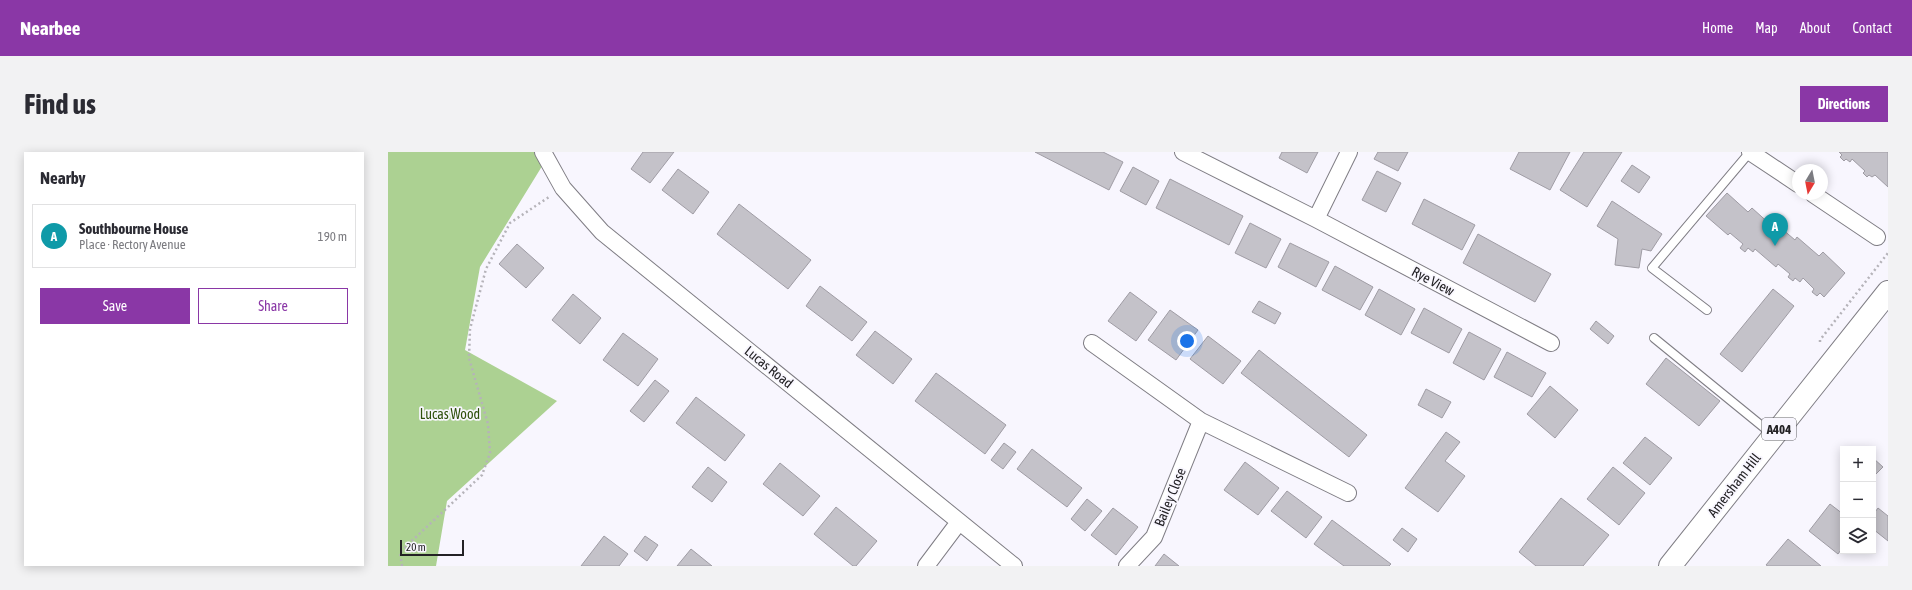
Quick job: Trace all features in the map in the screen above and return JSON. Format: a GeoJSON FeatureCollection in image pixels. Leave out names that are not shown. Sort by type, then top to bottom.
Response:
{"type":"FeatureCollection","features":[{"type":"Feature","properties":{"kind":"main road","name":"Amersham Hill"},"geometry":{"type":"LineString","coordinates":[[1670,566],[1888,292]]}},
{"type":"Feature","properties":{"kind":"street","name":"Lucas Road"},"geometry":{"type":"LineString","coordinates":[[543,152],[563,188],[602,232],[1014,566]]}},
{"type":"Feature","properties":{"kind":"street","name":"Rye View"},"geometry":{"type":"LineString","coordinates":[[1183,152],[1316,219],[1551,343]]}},
{"type":"Feature","properties":{"kind":"street"},"geometry":{"type":"LineString","coordinates":[[1316,219],[1349,152]]}},
{"type":"Feature","properties":{"kind":"street"},"geometry":{"type":"LineString","coordinates":[[1750,152],[1792,180]]}},
{"type":"Feature","properties":{"kind":"street"},"geometry":{"type":"LineString","coordinates":[[1822,200],[1877,237]]}},
{"type":"Feature","properties":{"kind":"street"},"geometry":{"type":"LineString","coordinates":[[1092,342],[1201,421],[1348,493]]}},
{"type":"Feature","properties":{"kind":"street","name":"Bailey Close"},"geometry":{"type":"LineString","coordinates":[[1127,566],[1154,537],[1201,421]]}},
{"type":"Feature","properties":{"kind":"street"},"geometry":{"type":"LineString","coordinates":[[926,566],[959,522]]}},
{"type":"Feature","properties":{"kind":"lane"},"geometry":{"type":"LineString","coordinates":[[1707,310],[1652,268],[1750,152]]}},
{"type":"Feature","properties":{"kind":"lane"},"geometry":{"type":"LineString","coordinates":[[1654,338],[1773,436]]}},
{"type":"Feature","properties":{"kind":"path"},"geometry":{"type":"LineString","coordinates":[[402,566],[400,552],[482,475],[490,453],[488,424],[469,358],[470,329],[486,269],[510,223],[563,188]]}},
{"type":"Feature","properties":{"kind":"green space","name":"Lucas Wood"},"geometry":{"type":"Polygon","coordinates":[[[388,152],[536,152],[544,163],[480,267],[465,350],[557,401],[447,501],[436,566],[388,566],[388,152]]]}},
{"type":"Feature","properties":{"kind":"building"},"geometry":{"type":"Polygon","coordinates":[[[643,152],[674,152],[650,183],[631,169],[643,152]]]}},
{"type":"Feature","properties":{"kind":"building"},"geometry":{"type":"Polygon","coordinates":[[[1035,152],[1103,152],[1123,162],[1109,190],[1035,152]]]}},
{"type":"Feature","properties":{"kind":"building"},"geometry":{"type":"Polygon","coordinates":[[[1282,152],[1318,152],[1307,173],[1279,158],[1282,152]]]}},
{"type":"Feature","properties":{"kind":"building"},"geometry":{"type":"Polygon","coordinates":[[[1378,152],[1408,152],[1398,171],[1374,159],[1378,152]]]}},
{"type":"Feature","properties":{"kind":"building"},"geometry":{"type":"Polygon","coordinates":[[[1519,152],[1570,152],[1550,190],[1510,169],[1519,152]]]}},
{"type":"Feature","properties":{"kind":"building"},"geometry":{"type":"Polygon","coordinates":[[[1584,152],[1622,152],[1587,207],[1560,190],[1584,152]]]}},
{"type":"Feature","properties":{"kind":"building"},"geometry":{"type":"Polygon","coordinates":[[[1839,152],[1888,152],[1888,187],[1875,175],[1872,177],[1869,175],[1867,177],[1863,173],[1865,171],[1852,159],[1850,162],[1846,159],[1844,161],[1840,157],[1842,155],[1839,152]]]}},
{"type":"Feature","properties":{"kind":"building"},"geometry":{"type":"Polygon","coordinates":[[[1632,165],[1650,177],[1639,193],[1621,181],[1632,165]]]}},
{"type":"Feature","properties":{"kind":"building"},"geometry":{"type":"Polygon","coordinates":[[[1133,167],[1159,181],[1146,205],[1120,191],[1133,167]]]}},
{"type":"Feature","properties":{"kind":"building"},"geometry":{"type":"Polygon","coordinates":[[[678,169],[709,192],[693,214],[662,190],[678,169]]]}},
{"type":"Feature","properties":{"kind":"building"},"geometry":{"type":"Polygon","coordinates":[[[1377,171],[1401,183],[1386,212],[1362,200],[1377,171]]]}},
{"type":"Feature","properties":{"kind":"building"},"geometry":{"type":"Polygon","coordinates":[[[1170,179],[1243,216],[1229,245],[1156,208],[1170,179]]]}},
{"type":"Feature","properties":{"kind":"building"},"geometry":{"type":"Polygon","coordinates":[[[1727,193],[1748,212],[1752,208],[1772,226],[1775,223],[1795,240],[1797,237],[1819,256],[1823,252],[1845,273],[1824,297],[1820,293],[1817,296],[1812,292],[1814,289],[1803,278],[1800,282],[1795,278],[1793,281],[1788,277],[1790,274],[1778,264],[1776,267],[1755,249],[1753,252],[1748,248],[1745,252],[1740,248],[1743,244],[1730,233],[1728,235],[1706,216],[1727,193]]]}},
{"type":"Feature","properties":{"kind":"building"},"geometry":{"type":"Polygon","coordinates":[[[1424,199],[1475,225],[1462,250],[1412,224],[1424,199]]]}},
{"type":"Feature","properties":{"kind":"building"},"geometry":{"type":"Polygon","coordinates":[[[1612,201],[1662,234],[1651,251],[1642,249],[1639,268],[1615,265],[1618,239],[1597,226],[1612,201]]]}},
{"type":"Feature","properties":{"kind":"building"},"geometry":{"type":"Polygon","coordinates":[[[739,204],[811,260],[788,289],[717,234],[739,204]]]}},
{"type":"Feature","properties":{"kind":"building"},"geometry":{"type":"Polygon","coordinates":[[[1250,223],[1281,239],[1266,268],[1235,253],[1250,223]]]}},
{"type":"Feature","properties":{"kind":"building"},"geometry":{"type":"Polygon","coordinates":[[[1478,234],[1551,274],[1535,302],[1463,263],[1478,234]]]}},
{"type":"Feature","properties":{"kind":"building"},"geometry":{"type":"Polygon","coordinates":[[[1290,243],[1329,262],[1316,287],[1278,267],[1290,243]]]}},
{"type":"Feature","properties":{"kind":"building"},"geometry":{"type":"Polygon","coordinates":[[[517,244],[544,268],[526,288],[499,264],[517,244]]]}},
{"type":"Feature","properties":{"kind":"building"},"geometry":{"type":"Polygon","coordinates":[[[1335,266],[1373,287],[1360,310],[1322,290],[1335,266]]]}},
{"type":"Feature","properties":{"kind":"building"},"geometry":{"type":"Polygon","coordinates":[[[820,286],[867,322],[852,341],[806,306],[820,286]]]}},
{"type":"Feature","properties":{"kind":"building"},"geometry":{"type":"Polygon","coordinates":[[[1379,289],[1415,309],[1401,335],[1365,315],[1379,289]]]}},
{"type":"Feature","properties":{"kind":"building"},"geometry":{"type":"Polygon","coordinates":[[[1773,289],[1794,306],[1742,372],[1720,354],[1773,289]]]}},
{"type":"Feature","properties":{"kind":"building"},"geometry":{"type":"Polygon","coordinates":[[[1130,292],[1157,312],[1136,341],[1108,321],[1130,292]]]}},
{"type":"Feature","properties":{"kind":"building"},"geometry":{"type":"Polygon","coordinates":[[[573,294],[601,318],[580,344],[552,320],[573,294]]]}},
{"type":"Feature","properties":{"kind":"building"},"geometry":{"type":"Polygon","coordinates":[[[1259,301],[1281,313],[1275,324],[1252,312],[1259,301]]]}},
{"type":"Feature","properties":{"kind":"building"},"geometry":{"type":"Polygon","coordinates":[[[1424,308],[1462,329],[1449,353],[1411,333],[1424,308]]]}},
{"type":"Feature","properties":{"kind":"building"},"geometry":{"type":"Polygon","coordinates":[[[1170,310],[1198,330],[1176,360],[1148,340],[1170,310]]]}},
{"type":"Feature","properties":{"kind":"building"},"geometry":{"type":"Polygon","coordinates":[[[1596,321],[1614,336],[1608,344],[1590,329],[1596,321]]]}},
{"type":"Feature","properties":{"kind":"building"},"geometry":{"type":"Polygon","coordinates":[[[875,331],[912,359],[893,384],[856,355],[875,331]]]}},
{"type":"Feature","properties":{"kind":"building"},"geometry":{"type":"Polygon","coordinates":[[[1469,332],[1501,349],[1484,380],[1453,363],[1469,332]]]}},
{"type":"Feature","properties":{"kind":"building"},"geometry":{"type":"Polygon","coordinates":[[[623,333],[658,359],[638,386],[603,360],[623,333]]]}},
{"type":"Feature","properties":{"kind":"building"},"geometry":{"type":"Polygon","coordinates":[[[1208,336],[1241,361],[1223,384],[1190,359],[1208,336]]]}},
{"type":"Feature","properties":{"kind":"building"},"geometry":{"type":"Polygon","coordinates":[[[1259,350],[1367,435],[1349,457],[1241,373],[1259,350]]]}},
{"type":"Feature","properties":{"kind":"building"},"geometry":{"type":"Polygon","coordinates":[[[1507,352],[1546,373],[1532,397],[1494,377],[1507,352]]]}},
{"type":"Feature","properties":{"kind":"building"},"geometry":{"type":"Polygon","coordinates":[[[1666,358],[1720,401],[1699,426],[1646,384],[1666,358]]]}},
{"type":"Feature","properties":{"kind":"building"},"geometry":{"type":"Polygon","coordinates":[[[936,373],[1006,425],[985,454],[915,401],[936,373]]]}},
{"type":"Feature","properties":{"kind":"building"},"geometry":{"type":"Polygon","coordinates":[[[655,380],[669,391],[644,422],[630,411],[655,380]]]}},
{"type":"Feature","properties":{"kind":"building"},"geometry":{"type":"Polygon","coordinates":[[[1550,386],[1578,410],[1555,438],[1527,414],[1550,386]]]}},
{"type":"Feature","properties":{"kind":"building"},"geometry":{"type":"Polygon","coordinates":[[[1426,389],[1451,402],[1442,418],[1418,405],[1426,389]]]}},
{"type":"Feature","properties":{"kind":"building"},"geometry":{"type":"Polygon","coordinates":[[[696,397],[745,435],[725,461],[676,423],[696,397]]]}},
{"type":"Feature","properties":{"kind":"building"},"geometry":{"type":"Polygon","coordinates":[[[1446,432],[1460,442],[1445,461],[1465,476],[1438,512],[1405,488],[1446,432]]]}},
{"type":"Feature","properties":{"kind":"building"},"geometry":{"type":"Polygon","coordinates":[[[1645,437],[1672,458],[1650,485],[1623,463],[1645,437]]]}},
{"type":"Feature","properties":{"kind":"building"},"geometry":{"type":"Polygon","coordinates":[[[1004,443],[1016,452],[1003,469],[991,460],[1004,443]]]}},
{"type":"Feature","properties":{"kind":"building"},"geometry":{"type":"Polygon","coordinates":[[[1032,449],[1082,488],[1067,507],[1017,469],[1032,449]]]}},
{"type":"Feature","properties":{"kind":"building"},"geometry":{"type":"Polygon","coordinates":[[[1876,461],[1883,467],[1876,474],[1876,461]]]}},
{"type":"Feature","properties":{"kind":"building"},"geometry":{"type":"Polygon","coordinates":[[[1245,462],[1279,488],[1258,515],[1224,490],[1245,462]]]}},
{"type":"Feature","properties":{"kind":"building"},"geometry":{"type":"Polygon","coordinates":[[[780,463],[820,496],[803,516],[763,484],[780,463]]]}},
{"type":"Feature","properties":{"kind":"building"},"geometry":{"type":"Polygon","coordinates":[[[708,467],[727,482],[712,502],[692,487],[708,467]]]}},
{"type":"Feature","properties":{"kind":"building"},"geometry":{"type":"Polygon","coordinates":[[[1613,467],[1645,493],[1619,525],[1587,499],[1613,467]]]}},
{"type":"Feature","properties":{"kind":"building"},"geometry":{"type":"Polygon","coordinates":[[[1287,491],[1322,517],[1306,538],[1271,511],[1287,491]]]}},
{"type":"Feature","properties":{"kind":"building"},"geometry":{"type":"Polygon","coordinates":[[[1561,498],[1609,535],[1583,566],[1536,566],[1519,552],[1561,498]]]}},
{"type":"Feature","properties":{"kind":"building"},"geometry":{"type":"Polygon","coordinates":[[[1087,499],[1102,511],[1085,531],[1071,519],[1087,499]]]}},
{"type":"Feature","properties":{"kind":"building"},"geometry":{"type":"Polygon","coordinates":[[[1830,504],[1840,512],[1840,551],[1838,554],[1809,531],[1830,504]]]}},
{"type":"Feature","properties":{"kind":"building"},"geometry":{"type":"Polygon","coordinates":[[[836,507],[877,541],[856,566],[853,566],[814,534],[836,507]]]}},
{"type":"Feature","properties":{"kind":"building"},"geometry":{"type":"Polygon","coordinates":[[[1113,508],[1138,527],[1116,555],[1091,535],[1113,508]]]}},
{"type":"Feature","properties":{"kind":"building"},"geometry":{"type":"Polygon","coordinates":[[[1878,508],[1888,516],[1888,541],[1876,531],[1876,511],[1878,508]]]}},
{"type":"Feature","properties":{"kind":"building"},"geometry":{"type":"Polygon","coordinates":[[[1332,520],[1391,564],[1389,566],[1344,566],[1314,544],[1332,520]]]}},
{"type":"Feature","properties":{"kind":"building"},"geometry":{"type":"Polygon","coordinates":[[[1402,528],[1417,539],[1408,552],[1393,540],[1402,528]]]}},
{"type":"Feature","properties":{"kind":"building"},"geometry":{"type":"Polygon","coordinates":[[[604,536],[628,554],[619,566],[581,566],[604,536]]]}},
{"type":"Feature","properties":{"kind":"building"},"geometry":{"type":"Polygon","coordinates":[[[645,536],[658,545],[647,561],[634,551],[645,536]]]}},
{"type":"Feature","properties":{"kind":"building"},"geometry":{"type":"Polygon","coordinates":[[[1788,539],[1821,566],[1766,565],[1788,539]]]}},
{"type":"Feature","properties":{"kind":"building"},"geometry":{"type":"Polygon","coordinates":[[[691,549],[712,566],[677,566],[691,549]]]}},
{"type":"Feature","properties":{"kind":"building"},"geometry":{"type":"Polygon","coordinates":[[[1164,554],[1179,566],[1155,566],[1164,554]]]}},
{"type":"Feature","properties":{"kind":"place","name":"Southbourne House"},"geometry":{"type":"Point","coordinates":[1775,246]}}]}
